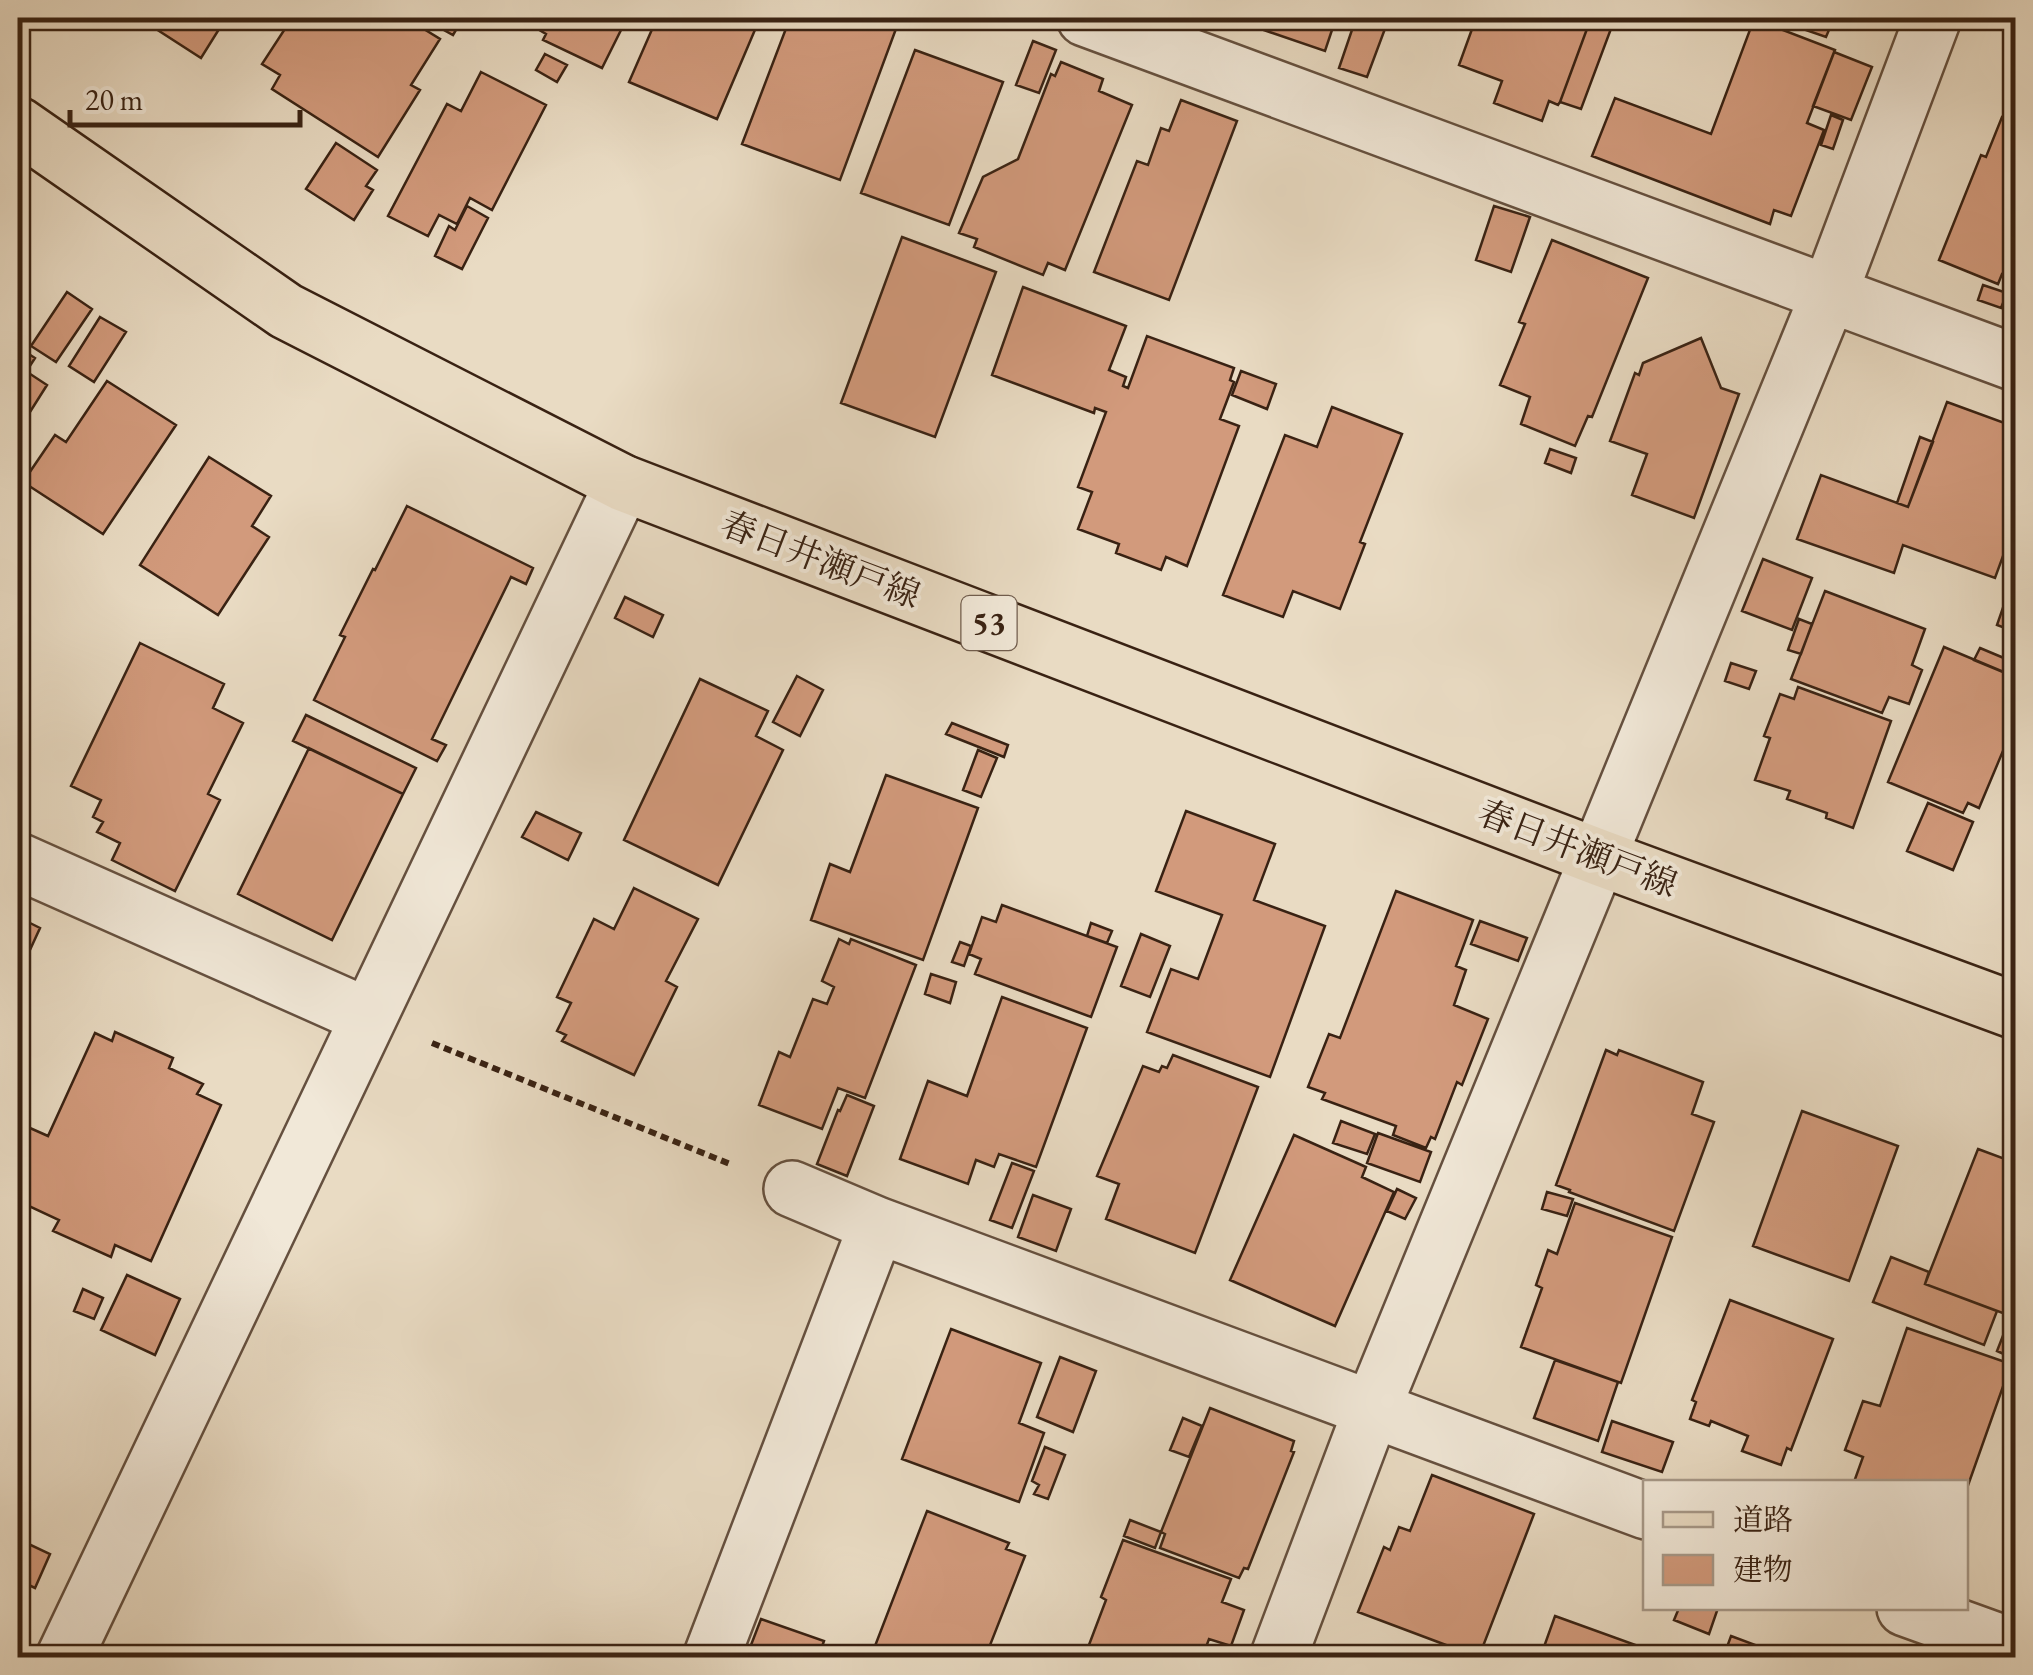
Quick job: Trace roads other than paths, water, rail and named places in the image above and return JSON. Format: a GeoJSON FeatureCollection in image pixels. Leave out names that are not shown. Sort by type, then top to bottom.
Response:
{"type":"FeatureCollection","features":[{"type":"Feature","properties":{"kind":"main road","name":"春日井瀬戸線"},"geometry":{"type":"LineString","coordinates":[[18,125],[286,311],[623,483],[1598,857],[2016,1011]]}},
{"type":"Feature","properties":{"kind":"street"},"geometry":{"type":"LineString","coordinates":[[1085,18],[2016,363]]}},
{"type":"Feature","properties":{"kind":"street"},"geometry":{"type":"LineString","coordinates":[[1278,1658],[1372,1409],[1829,294],[1933,18]]}},
{"type":"Feature","properties":{"kind":"street"},"geometry":{"type":"LineString","coordinates":[[64,1658],[623,483]]}},
{"type":"Feature","properties":{"kind":"street"},"geometry":{"type":"LineString","coordinates":[[18,862],[369,1017]]}},
{"type":"Feature","properties":{"kind":"street"},"geometry":{"type":"LineString","coordinates":[[792,1189],[877,1225],[1643,1509]]}},
{"type":"Feature","properties":{"kind":"street"},"geometry":{"type":"LineString","coordinates":[[711,1658],[877,1225]]}},
{"type":"Feature","properties":{"kind":"street"},"geometry":{"type":"LineString","coordinates":[[1912,1610],[2016,1648]]}}]}
